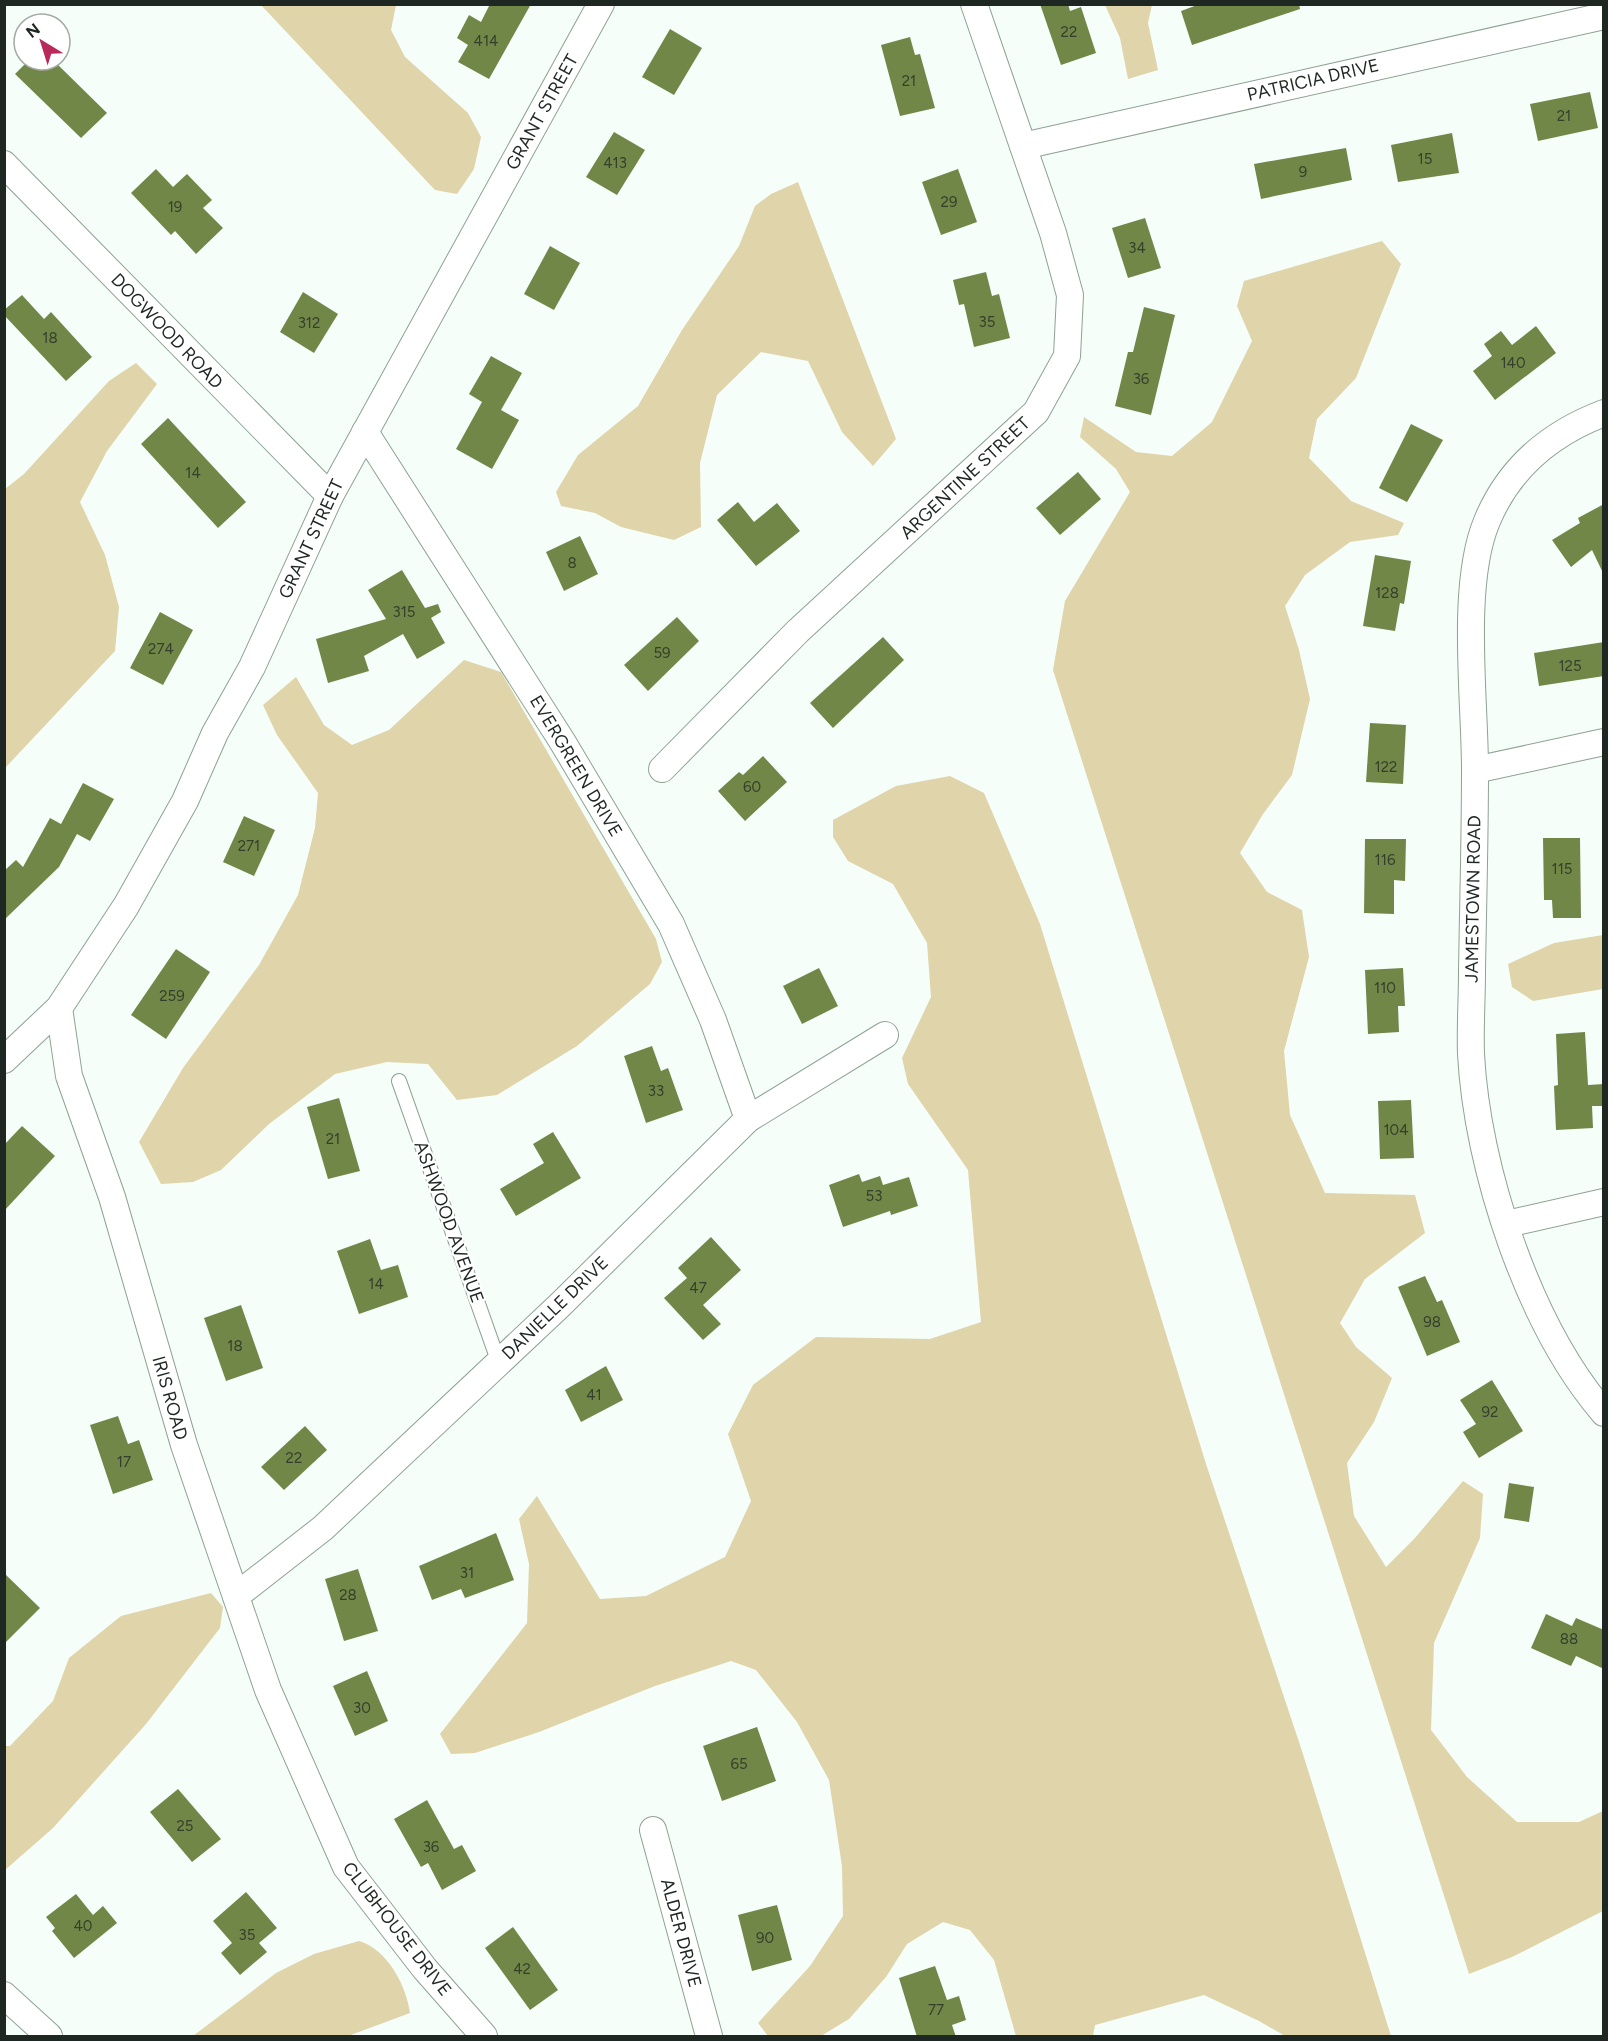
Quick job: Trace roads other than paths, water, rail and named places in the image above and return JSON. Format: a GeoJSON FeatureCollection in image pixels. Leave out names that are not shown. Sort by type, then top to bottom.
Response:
{"type":"FeatureCollection","features":[{"type":"Feature","properties":{"kind":"street","name":"GRANT STREET"},"geometry":{"type":"LineString","coordinates":[[4,1060],[58,1008],[126,906],[186,801],[215,734],[252,667],[330,496],[601,4]]}},
{"type":"Feature","properties":{"kind":"street","name":"ARGENTINE STREET"},"geometry":{"type":"LineString","coordinates":[[662,769],[798,631],[1036,412],[1067,356],[1070,295],[1053,233],[974,4]]}},
{"type":"Feature","properties":{"kind":"street","name":"PATRICIA DRIVE"},"geometry":{"type":"LineString","coordinates":[[1023,146],[1604,16]]}},
{"type":"Feature","properties":{"kind":"street","name":"DOGWOOD ROAD"},"geometry":{"type":"LineString","coordinates":[[4,164],[330,496]]}},
{"type":"Feature","properties":{"kind":"street","name":"JAMESTOWN ROAD"},"geometry":{"type":"LineString","coordinates":[[1604,413],[1557,435],[1534,453],[1497,498],[1485,524],[1476,556],[1473,589],[1475,770],[1471,1054],[1481,1138],[1507,1224],[1530,1288],[1559,1349],[1604,1413]]}},
{"type":"Feature","properties":{"kind":"street","name":"EVERGREEN DRIVE"},"geometry":{"type":"LineString","coordinates":[[365,432],[562,741],[671,924],[713,1020],[748,1119]]}},
{"type":"Feature","properties":{"kind":"street"},"geometry":{"type":"LineString","coordinates":[[1475,770],[1604,742]]}},
{"type":"Feature","properties":{"kind":"street","name":"IRIS ROAD"},"geometry":{"type":"LineString","coordinates":[[58,1008],[69,1076],[112,1197],[184,1445],[268,1690],[308,1781]]}},
{"type":"Feature","properties":{"kind":"street","name":"DANIELLE DRIVE"},"geometry":{"type":"LineString","coordinates":[[236,1596],[323,1528],[499,1363],[748,1119],[885,1035]]}},
{"type":"Feature","properties":{"kind":"street"},"geometry":{"type":"LineString","coordinates":[[1507,1224],[1604,1202]]}},
{"type":"Feature","properties":{"kind":"street","name":"CLUBHOUSE DRIVE"},"geometry":{"type":"LineString","coordinates":[[308,1781],[346,1867],[425,1969],[484,2037]]}},
{"type":"Feature","properties":{"kind":"street","name":"ALDER DRIVE"},"geometry":{"type":"LineString","coordinates":[[653,1830],[709,2037]]}},
{"type":"Feature","properties":{"kind":"street"},"geometry":{"type":"LineString","coordinates":[[4,1995],[49,2037]]}},
{"type":"Feature","properties":{"kind":"lane","name":"ASHWOOD AVENUE"},"geometry":{"type":"LineString","coordinates":[[399,1081],[499,1363]]}}]}
